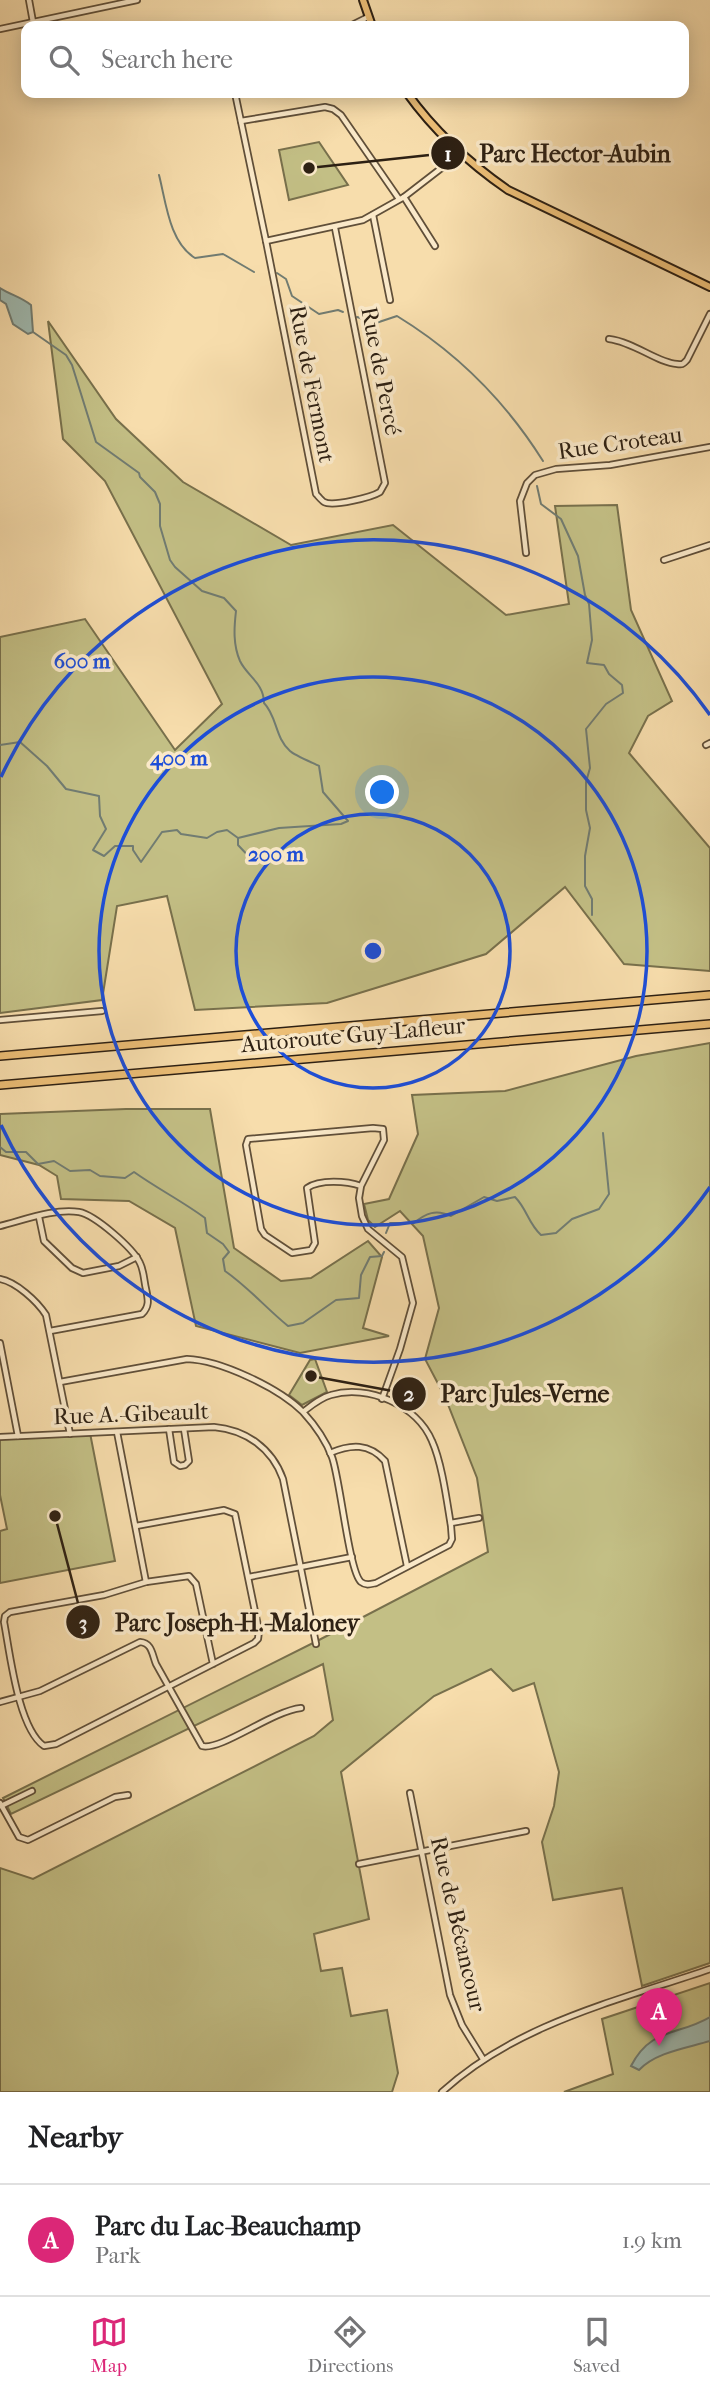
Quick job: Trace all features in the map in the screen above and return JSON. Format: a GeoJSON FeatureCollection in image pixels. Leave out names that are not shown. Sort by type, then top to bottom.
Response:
{"type":"FeatureCollection","features":[{"type":"Feature","properties":{"kind":"highway","name":"Autoroute Guy-Lafleur"},"geometry":{"type":"LineString","coordinates":[[0,1056],[710,995]]}},
{"type":"Feature","properties":{"kind":"highway","name":"Autoroute Guy-Lafleur"},"geometry":{"type":"LineString","coordinates":[[0,1085],[710,1024]]}},
{"type":"Feature","properties":{"kind":"main road"},"geometry":{"type":"LineString","coordinates":[[363,0],[370,21]]}},
{"type":"Feature","properties":{"kind":"main road"},"geometry":{"type":"LineString","coordinates":[[411,98],[434,128],[461,153],[483,173],[519,197],[710,287]]}},
{"type":"Feature","properties":{"kind":"street"},"geometry":{"type":"LineString","coordinates":[[29,0],[33,21]]}},
{"type":"Feature","properties":{"kind":"street"},"geometry":{"type":"LineString","coordinates":[[38,21],[137,0]]}},
{"type":"Feature","properties":{"kind":"street"},"geometry":{"type":"LineString","coordinates":[[360,21],[368,17]]}},
{"type":"Feature","properties":{"kind":"street"},"geometry":{"type":"LineString","coordinates":[[0,29],[21,25]]}},
{"type":"Feature","properties":{"kind":"street"},"geometry":{"type":"LineString","coordinates":[[236,98],[266,241],[334,228],[373,215],[401,198],[461,153]]}},
{"type":"Feature","properties":{"kind":"street"},"geometry":{"type":"LineString","coordinates":[[241,121],[325,107],[333,109],[341,116],[435,246]]}},
{"type":"Feature","properties":{"kind":"street"},"geometry":{"type":"LineString","coordinates":[[373,215],[390,300]]}},
{"type":"Feature","properties":{"kind":"street","name":"Rue de Percé"},"geometry":{"type":"LineString","coordinates":[[334,228],[385,483],[375,495],[352,500]]}},
{"type":"Feature","properties":{"kind":"street","name":"Rue de Fermont"},"geometry":{"type":"LineString","coordinates":[[266,241],[316,494],[323,502],[352,500]]}},
{"type":"Feature","properties":{"kind":"street"},"geometry":{"type":"LineString","coordinates":[[609,339],[629,344],[674,364],[683,364],[710,314]]}},
{"type":"Feature","properties":{"kind":"street","name":"Rue Croteau"},"geometry":{"type":"LineString","coordinates":[[526,553],[520,501],[527,482],[535,475],[556,469],[610,465],[710,447]]}},
{"type":"Feature","properties":{"kind":"street"},"geometry":{"type":"LineString","coordinates":[[664,560],[710,545]]}},
{"type":"Feature","properties":{"kind":"street"},"geometry":{"type":"LineString","coordinates":[[0,1020],[102,1011]]}},
{"type":"Feature","properties":{"kind":"street"},"geometry":{"type":"LineString","coordinates":[[360,1186],[352,1183],[328,1183],[313,1184],[307,1188],[315,1243],[311,1250],[292,1253],[265,1235],[261,1229],[246,1145],[248,1139],[383,1129],[384,1140],[360,1186],[362,1216],[369,1229],[402,1257],[413,1303],[382,1399]]}},
{"type":"Feature","properties":{"kind":"street"},"geometry":{"type":"LineString","coordinates":[[0,1226],[71,1212],[91,1216],[132,1251],[142,1267],[148,1300],[147,1309],[142,1314],[50,1331]]}},
{"type":"Feature","properties":{"kind":"street"},"geometry":{"type":"LineString","coordinates":[[39,1217],[44,1241],[72,1268],[83,1273],[119,1266],[137,1257]]}},
{"type":"Feature","properties":{"kind":"street"},"geometry":{"type":"LineString","coordinates":[[0,1279],[12,1283],[46,1315],[69,1434]]}},
{"type":"Feature","properties":{"kind":"street"},"geometry":{"type":"LineString","coordinates":[[0,1343],[18,1436]]}},
{"type":"Feature","properties":{"kind":"street"},"geometry":{"type":"LineString","coordinates":[[60,1382],[192,1359],[216,1365],[265,1386],[303,1412],[330,1453],[337,1474],[357,1576],[367,1584],[376,1583],[449,1545],[453,1535],[435,1448],[430,1436],[411,1413],[382,1399],[355,1392],[322,1398],[303,1412]]}},
{"type":"Feature","properties":{"kind":"street","name":"Rue A.-Gibeault"},"geometry":{"type":"LineString","coordinates":[[0,1437],[214,1427],[247,1436],[267,1450],[283,1479],[316,1644]]}},
{"type":"Feature","properties":{"kind":"street"},"geometry":{"type":"LineString","coordinates":[[169,1429],[174,1462],[180,1466],[185,1465],[189,1458],[184,1429]]}},
{"type":"Feature","properties":{"kind":"street"},"geometry":{"type":"LineString","coordinates":[[117,1432],[146,1582]]}},
{"type":"Feature","properties":{"kind":"street"},"geometry":{"type":"LineString","coordinates":[[330,1453],[346,1446],[359,1446],[373,1451],[385,1461],[407,1566]]}},
{"type":"Feature","properties":{"kind":"street"},"geometry":{"type":"LineString","coordinates":[[136,1526],[230,1511],[237,1518],[259,1631],[258,1639],[213,1664],[56,1744],[47,1746],[37,1741],[19,1698],[4,1622],[7,1614],[104,1595],[146,1582],[182,1575],[194,1579],[213,1664]]}},
{"type":"Feature","properties":{"kind":"street"},"geometry":{"type":"LineString","coordinates":[[451,1523],[479,1518]]}},
{"type":"Feature","properties":{"kind":"street"},"geometry":{"type":"LineString","coordinates":[[249,1577],[352,1557]]}},
{"type":"Feature","properties":{"kind":"street"},"geometry":{"type":"LineString","coordinates":[[0,1702],[40,1691],[140,1642],[150,1646],[199,1744],[206,1748],[283,1711],[301,1708]]}},
{"type":"Feature","properties":{"kind":"street"},"geometry":{"type":"LineString","coordinates":[[33,1790],[0,1805],[19,1837],[24,1840],[114,1797],[128,1795]]}},
{"type":"Feature","properties":{"kind":"street","name":"Rue de Bécancour"},"geometry":{"type":"LineString","coordinates":[[410,1793],[450,1995],[462,2025],[483,2059]]}},
{"type":"Feature","properties":{"kind":"street"},"geometry":{"type":"LineString","coordinates":[[359,1864],[526,1831]]}},
{"type":"Feature","properties":{"kind":"street"},"geometry":{"type":"LineString","coordinates":[[442,2092],[483,2059],[524,2036],[578,2014],[710,1969]]}},
{"type":"Feature","properties":{"kind":"shaded area"},"geometry":{"type":"Polygon","coordinates":[[[319,142],[348,185],[289,200],[279,150],[319,142]]]}},
{"type":"Feature","properties":{"kind":"shaded area"},"geometry":{"type":"Polygon","coordinates":[[[48,321],[116,419],[183,482],[291,545],[393,525],[506,615],[569,604],[555,506],[617,505],[631,610],[672,701],[648,716],[629,753],[710,848],[710,971],[624,964],[565,887],[486,954],[327,1003],[195,1010],[167,896],[117,906],[102,1000],[0,1013],[0,637],[85,619],[175,750],[222,704],[105,481],[63,439],[48,321]]]}},
{"type":"Feature","properties":{"kind":"shaded area"},"geometry":{"type":"Polygon","coordinates":[[[710,1043],[710,1963],[642,1986],[622,1888],[553,1900],[542,1842],[554,1806],[559,1772],[534,1683],[513,1691],[491,1669],[434,1696],[341,1772],[369,1919],[314,1934],[321,1971],[342,1968],[351,2016],[387,2010],[398,2073],[392,2092],[0,2092],[0,1868],[33,1879],[314,1736],[333,1720],[323,1664],[11,1814],[3,1798],[488,1552],[477,1478],[445,1397],[425,1359],[439,1308],[423,1236],[400,1211],[375,1227],[368,1220],[364,1204],[389,1199],[418,1134],[412,1095],[505,1091],[636,1056],[710,1043]]]}},
{"type":"Feature","properties":{"kind":"shaded area"},"geometry":{"type":"Polygon","coordinates":[[[210,1109],[234,1248],[281,1281],[311,1278],[368,1241],[382,1257],[363,1328],[389,1336],[300,1353],[196,1326],[175,1228],[129,1201],[61,1199],[57,1176],[39,1165],[0,1155],[0,1114],[210,1109]]]}},
{"type":"Feature","properties":{"kind":"shaded area"},"geometry":{"type":"Polygon","coordinates":[[[315,1359],[327,1392],[302,1405],[289,1395],[310,1360],[315,1359]]]}},
{"type":"Feature","properties":{"kind":"shaded area"},"geometry":{"type":"Polygon","coordinates":[[[90,1433],[115,1561],[0,1583],[0,1531],[7,1529],[0,1495],[0,1437],[90,1433]]]}},
{"type":"Feature","properties":{"kind":"shaded area"},"geometry":{"type":"Polygon","coordinates":[[[710,1983],[710,2092],[564,2092],[613,2074],[602,2019],[710,1983]]]}},
{"type":"Feature","properties":{"kind":"water"},"geometry":{"type":"Polygon","coordinates":[[[0,288],[31,305],[33,332],[28,334],[13,324],[6,304],[0,300],[0,288]]]}},
{"type":"Feature","properties":{"kind":"water"},"geometry":{"type":"Polygon","coordinates":[[[710,2017],[710,2041],[663,2055],[639,2070],[631,2066],[639,2053],[656,2038],[710,2017]]]}},
{"type":"Feature","properties":{"kind":"waterway"},"geometry":{"type":"LineString","coordinates":[[159,175],[170,221],[186,251],[195,258],[223,254],[254,272]]}},
{"type":"Feature","properties":{"kind":"waterway"},"geometry":{"type":"LineString","coordinates":[[277,273],[286,279],[292,296],[319,314],[338,310],[343,312]]}},
{"type":"Feature","properties":{"kind":"waterway"},"geometry":{"type":"LineString","coordinates":[[357,317],[376,323],[397,316],[419,330],[459,362],[496,399],[529,439],[543,461]]}},
{"type":"Feature","properties":{"kind":"waterway"},"geometry":{"type":"LineString","coordinates":[[33,332],[66,355],[72,365],[96,442],[139,473],[155,492],[160,504],[160,526],[170,560],[175,567],[202,591],[224,598],[236,611],[235,636],[238,655],[261,690],[281,740],[292,753],[319,766],[323,792],[348,821],[341,824],[279,828],[238,838]]}},
{"type":"Feature","properties":{"kind":"waterway"},"geometry":{"type":"LineString","coordinates":[[537,486],[541,504],[561,519],[578,556],[589,604],[592,640],[587,663],[604,665],[609,674],[622,685],[623,693],[606,704],[586,729],[590,768],[586,782],[586,810],[590,828],[585,856],[585,886],[592,899],[592,915]]}},
{"type":"Feature","properties":{"kind":"waterway"},"geometry":{"type":"LineString","coordinates":[[0,745],[20,742],[47,766],[66,789],[99,796],[100,816],[106,829],[93,850],[104,856],[115,846],[133,846],[141,862],[162,832],[177,830],[181,834],[207,838],[227,830],[238,838],[238,845],[255,863]]}},
{"type":"Feature","properties":{"kind":"waterway"},"geometry":{"type":"LineString","coordinates":[[386,1233],[390,1223],[414,1223],[436,1213],[451,1216],[484,1197],[497,1201],[515,1197],[541,1235],[556,1233],[572,1219],[599,1209],[609,1194],[603,1133]]}},
{"type":"Feature","properties":{"kind":"waterway"},"geometry":{"type":"LineString","coordinates":[[0,1147],[6,1152],[26,1152],[38,1164],[54,1161],[70,1171],[90,1170],[100,1176],[125,1178],[134,1172],[205,1218],[207,1233],[223,1244],[229,1252],[223,1259],[225,1271],[288,1326],[303,1323],[336,1300],[359,1298],[361,1275],[370,1257],[382,1256],[384,1252]]}},
{"type":"Feature","properties":{"kind":"place","name":"Parc Hector-Aubin"},"geometry":{"type":"Point","coordinates":[309,168]}},
{"type":"Feature","properties":{"kind":"place","name":"Parc Jules-Verne"},"geometry":{"type":"Point","coordinates":[311,1376]}},
{"type":"Feature","properties":{"kind":"place","name":"Parc Joseph-H.-Maloney"},"geometry":{"type":"Point","coordinates":[55,1516]}},
{"type":"Feature","properties":{"kind":"place","name":"Parc du Lac-Beauchamp"},"geometry":{"type":"Point","coordinates":[659,2046]}}]}
